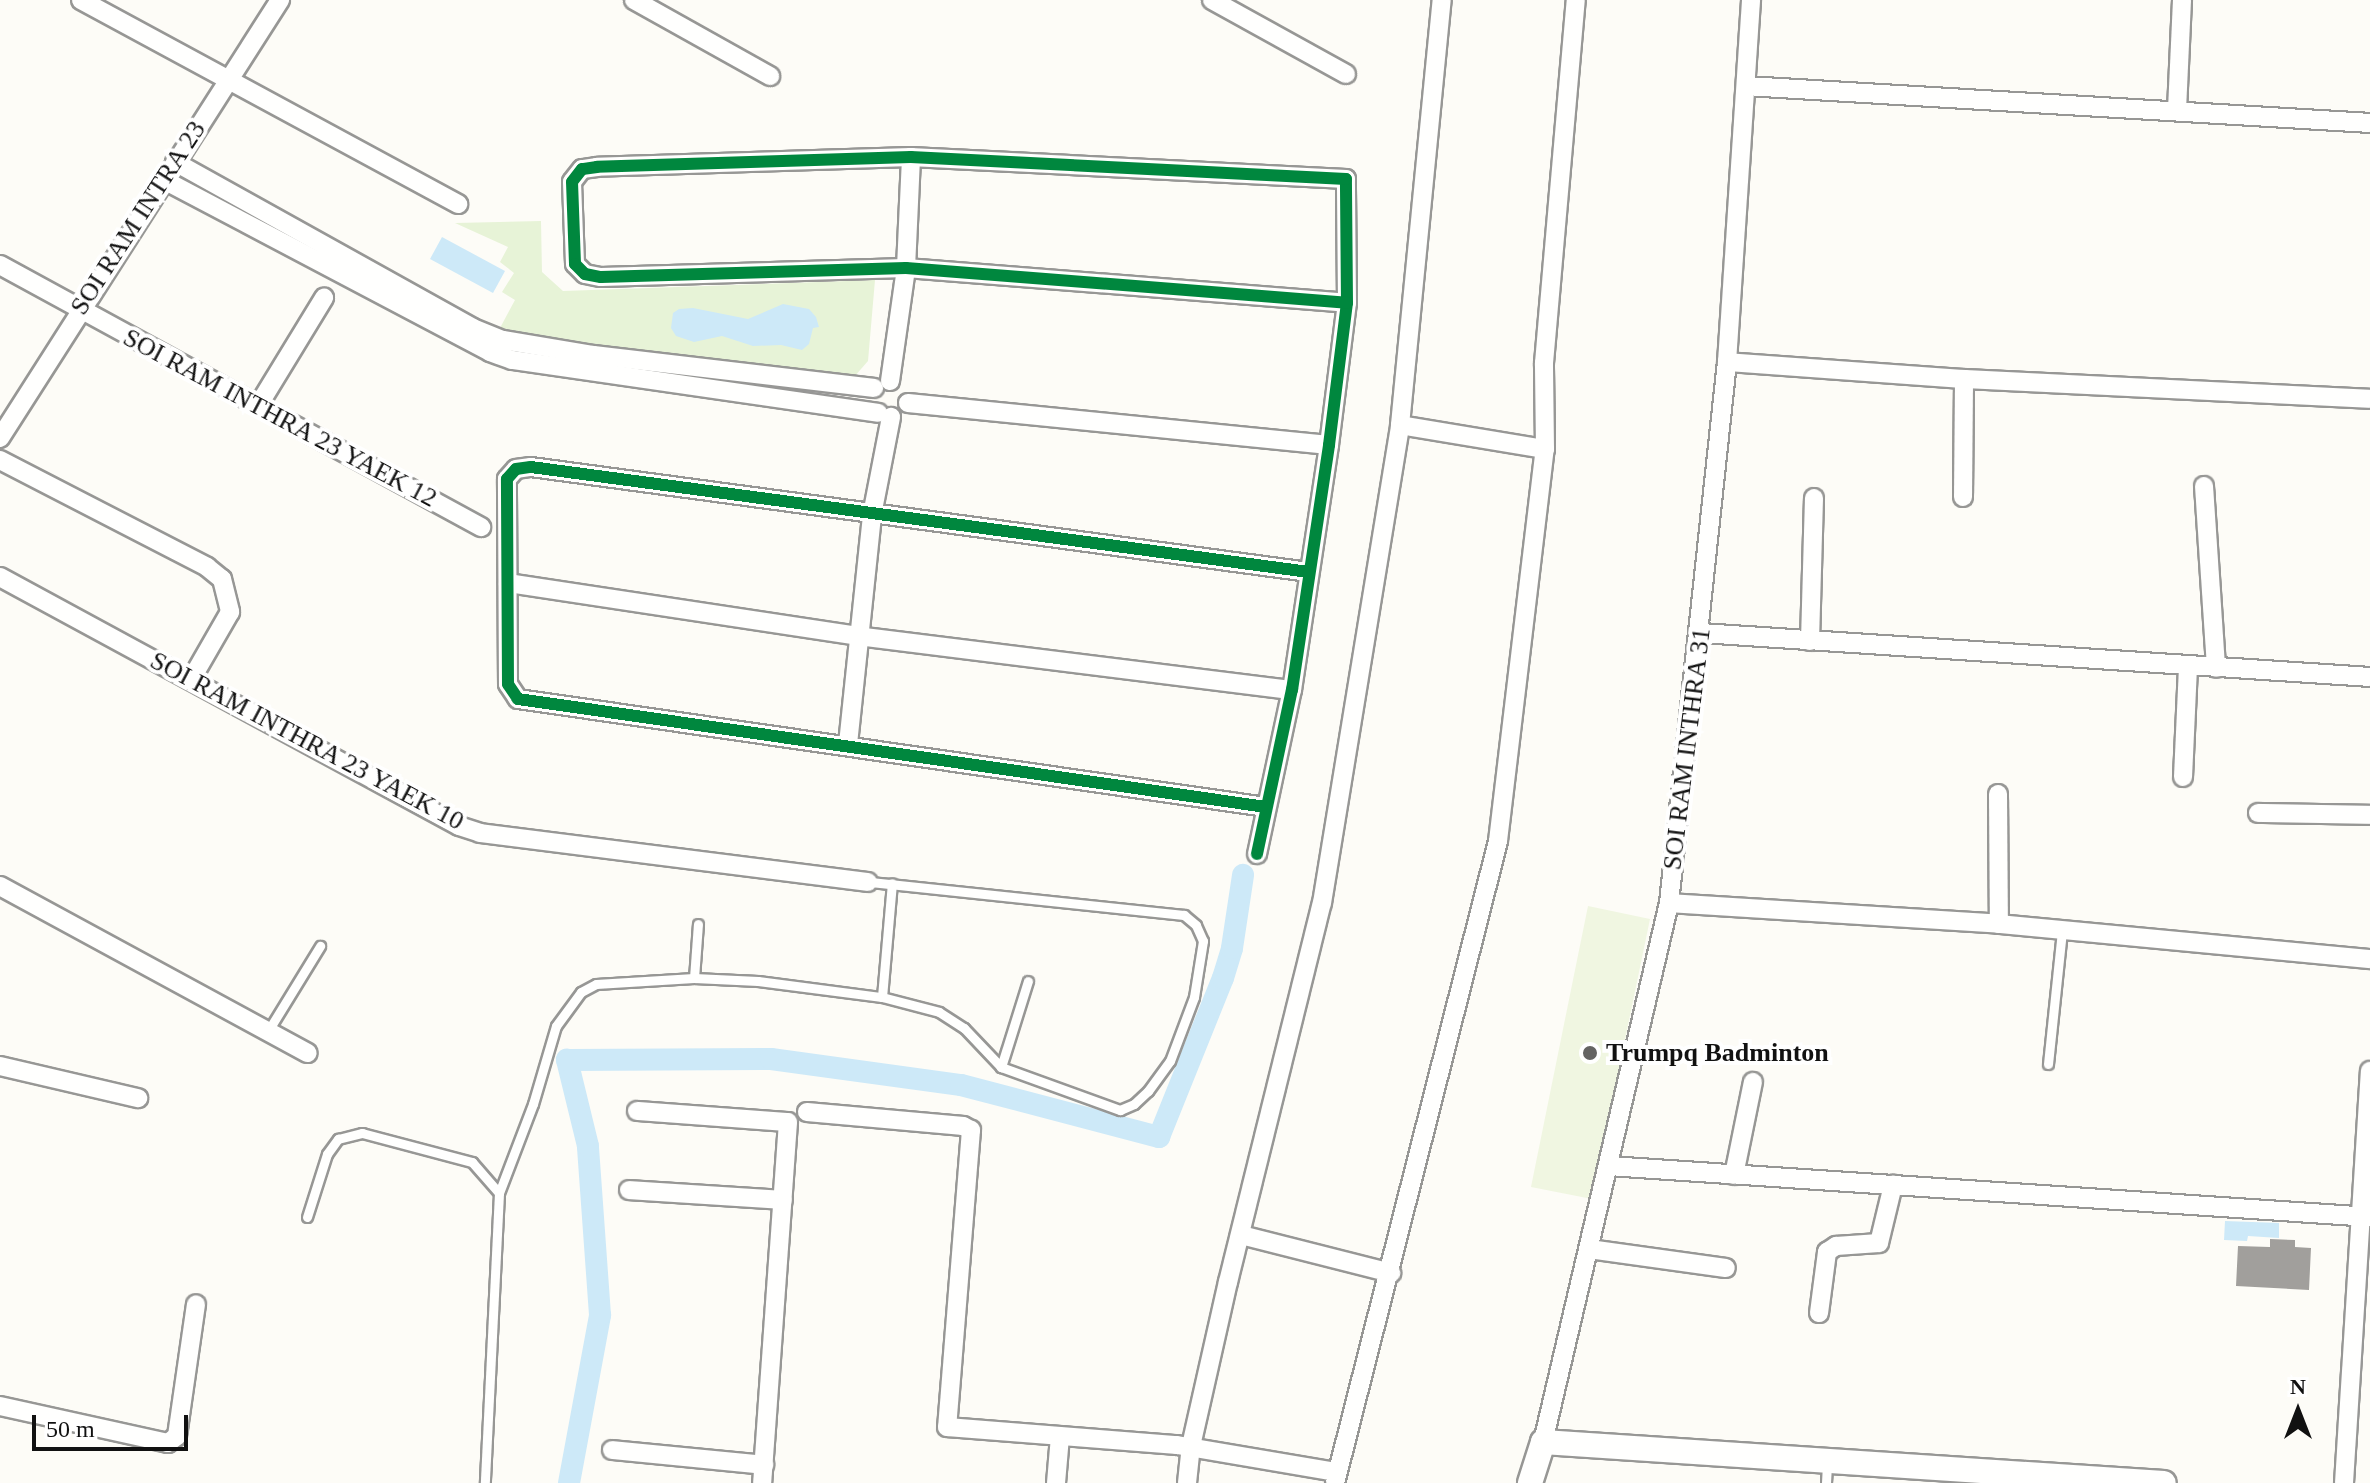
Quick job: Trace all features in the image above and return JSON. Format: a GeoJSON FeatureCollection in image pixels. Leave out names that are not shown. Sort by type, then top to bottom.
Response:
{"type":"FeatureCollection","features":[{"type":"Feature","properties":{"kind":"street"},"geometry":{"type":"LineString","coordinates":[[81,0],[458,204]]}},
{"type":"Feature","properties":{"kind":"street","name":"SOI RAM INTRA 23"},"geometry":{"type":"LineString","coordinates":[[0,438],[79,309],[280,0]]}},
{"type":"Feature","properties":{"kind":"street"},"geometry":{"type":"LineString","coordinates":[[634,0],[770,76]]}},
{"type":"Feature","properties":{"kind":"street"},"geometry":{"type":"LineString","coordinates":[[1212,0],[1346,74]]}},
{"type":"Feature","properties":{"kind":"street"},"geometry":{"type":"LineString","coordinates":[[1187,1483],[1191,1446],[1322,903],[1400,425],[1442,0]]}},
{"type":"Feature","properties":{"kind":"street"},"geometry":{"type":"LineString","coordinates":[[807,1112],[963,1126],[971,1130],[947,1427],[1191,1446],[1336,1478],[1391,1273],[1498,841],[1545,449],[1544,363],[1576,0]]}},
{"type":"Feature","properties":{"kind":"street","name":"SOI RAM INTHRA 31"},"geometry":{"type":"LineString","coordinates":[[1530,1483],[1543,1442],[1669,903],[1701,633],[1727,362],[1751,0]]}},
{"type":"Feature","properties":{"kind":"street"},"geometry":{"type":"LineString","coordinates":[[2177,110],[2182,0]]}},
{"type":"Feature","properties":{"kind":"street"},"geometry":{"type":"LineString","coordinates":[[1746,86],[2370,123]]}},
{"type":"Feature","properties":{"kind":"street"},"geometry":{"type":"LineString","coordinates":[[885,415],[872,404],[882,384],[906,268],[911,157]]}},
{"type":"Feature","properties":{"kind":"street"},"geometry":{"type":"LineString","coordinates":[[1257,854],[1292,690],[1329,445],[1347,303],[1346,179],[911,157],[582,169],[572,182],[575,264],[585,274],[601,277],[906,268],[1347,303]]}},
{"type":"Feature","properties":{"kind":"street"},"geometry":{"type":"LineString","coordinates":[[164,180],[490,352],[512,360],[885,415],[901,414],[908,403],[906,390],[882,384],[594,355],[503,340],[473,328],[175,162]]}},
{"type":"Feature","properties":{"kind":"street","name":"SOI RAM INTHRA 23 YAEK 12"},"geometry":{"type":"LineString","coordinates":[[0,265],[481,527]]}},
{"type":"Feature","properties":{"kind":"street"},"geometry":{"type":"LineString","coordinates":[[258,406],[324,298]]}},
{"type":"Feature","properties":{"kind":"street"},"geometry":{"type":"LineString","coordinates":[[1727,362],[1964,379],[2370,399]]}},
{"type":"Feature","properties":{"kind":"street"},"geometry":{"type":"LineString","coordinates":[[1963,497],[1964,379]]}},
{"type":"Feature","properties":{"kind":"street"},"geometry":{"type":"LineString","coordinates":[[908,403],[1329,445]]}},
{"type":"Feature","properties":{"kind":"street"},"geometry":{"type":"LineString","coordinates":[[848,744],[857,636],[885,415]]}},
{"type":"Feature","properties":{"kind":"street"},"geometry":{"type":"LineString","coordinates":[[1400,425],[1545,449]]}},
{"type":"Feature","properties":{"kind":"street"},"geometry":{"type":"LineString","coordinates":[[0,460],[207,567],[222,579],[230,612],[192,678]]}},
{"type":"Feature","properties":{"kind":"street"},"geometry":{"type":"LineString","coordinates":[[1266,807],[848,744],[518,699],[508,684],[507,479],[516,469],[531,467],[1309,572]]}},
{"type":"Feature","properties":{"kind":"street"},"geometry":{"type":"LineString","coordinates":[[2204,486],[2216,668]]}},
{"type":"Feature","properties":{"kind":"street"},"geometry":{"type":"LineString","coordinates":[[1810,641],[1814,498]]}},
{"type":"Feature","properties":{"kind":"street","name":"SOI RAM INTHRA 23 YAEK 10"},"geometry":{"type":"LineString","coordinates":[[0,577],[192,678],[459,826],[480,833],[868,882]]}},
{"type":"Feature","properties":{"kind":"street"},"geometry":{"type":"LineString","coordinates":[[508,583],[857,636],[1292,690]]}},
{"type":"Feature","properties":{"kind":"street"},"geometry":{"type":"LineString","coordinates":[[1701,633],[2370,677]]}},
{"type":"Feature","properties":{"kind":"street"},"geometry":{"type":"LineString","coordinates":[[2183,777],[2188,667]]}},
{"type":"Feature","properties":{"kind":"street"},"geometry":{"type":"LineString","coordinates":[[1998,794],[1999,924]]}},
{"type":"Feature","properties":{"kind":"street"},"geometry":{"type":"LineString","coordinates":[[2258,813],[2370,815]]}},
{"type":"Feature","properties":{"kind":"street"},"geometry":{"type":"LineString","coordinates":[[0,886],[308,1053]]}},
{"type":"Feature","properties":{"kind":"street"},"geometry":{"type":"LineString","coordinates":[[1669,903],[1999,924],[2370,959]]}},
{"type":"Feature","properties":{"kind":"street"},"geometry":{"type":"LineString","coordinates":[[0,1066],[138,1098]]}},
{"type":"Feature","properties":{"kind":"street"},"geometry":{"type":"LineString","coordinates":[[2344,1483],[2364,1216],[2370,1071]]}},
{"type":"Feature","properties":{"kind":"street"},"geometry":{"type":"LineString","coordinates":[[1734,1175],[1753,1082]]}},
{"type":"Feature","properties":{"kind":"street"},"geometry":{"type":"LineString","coordinates":[[612,1450],[763,1474],[788,1122],[637,1111]]}},
{"type":"Feature","properties":{"kind":"street"},"geometry":{"type":"LineString","coordinates":[[1609,1166],[2364,1216]]}},
{"type":"Feature","properties":{"kind":"street"},"geometry":{"type":"LineString","coordinates":[[1819,1313],[1827,1252],[1836,1246],[1879,1243],[1893,1185]]}},
{"type":"Feature","properties":{"kind":"street"},"geometry":{"type":"LineString","coordinates":[[629,1190],[783,1200]]}},
{"type":"Feature","properties":{"kind":"street"},"geometry":{"type":"LineString","coordinates":[[1241,1235],[1391,1273]]}},
{"type":"Feature","properties":{"kind":"street"},"geometry":{"type":"LineString","coordinates":[[1589,1249],[1726,1268]]}},
{"type":"Feature","properties":{"kind":"street"},"geometry":{"type":"LineString","coordinates":[[0,1406],[168,1443],[177,1436],[196,1304]]}},
{"type":"Feature","properties":{"kind":"street"},"geometry":{"type":"LineString","coordinates":[[1056,1483],[1060,1436]]}},
{"type":"Feature","properties":{"kind":"street"},"geometry":{"type":"LineString","coordinates":[[1543,1442],[1826,1473],[2164,1483]]}},
{"type":"Feature","properties":{"kind":"lane"},"geometry":{"type":"LineString","coordinates":[[485,1483],[499,1193],[533,1104],[549,1043],[556,1026],[581,992],[596,984],[694,978],[758,981],[882,997],[939,1012],[964,1028],[1001,1067],[1120,1110],[1134,1104],[1170,1061],[1194,997],[1203,941],[1196,925],[1184,915],[868,882]]}},
{"type":"Feature","properties":{"kind":"lane"},"geometry":{"type":"LineString","coordinates":[[882,997],[892,883]]}},
{"type":"Feature","properties":{"kind":"lane"},"geometry":{"type":"LineString","coordinates":[[694,978],[698,924]]}},
{"type":"Feature","properties":{"kind":"lane"},"geometry":{"type":"LineString","coordinates":[[2048,1064],[2062,930]]}},
{"type":"Feature","properties":{"kind":"lane"},"geometry":{"type":"LineString","coordinates":[[268,1031],[320,946]]}},
{"type":"Feature","properties":{"kind":"lane"},"geometry":{"type":"LineString","coordinates":[[1001,1067],[1028,981]]}},
{"type":"Feature","properties":{"kind":"lane"},"geometry":{"type":"LineString","coordinates":[[307,1217],[327,1154],[338,1139],[362,1133],[472,1162],[499,1193]]}},
{"type":"Feature","properties":{"kind":"green space"},"geometry":{"type":"Polygon","coordinates":[[[541,221],[542,272],[563,291],[875,280],[868,361],[854,377],[558,340],[500,328],[515,300],[502,292],[514,273],[500,262],[508,247],[455,223],[541,221]]]}},
{"type":"Feature","properties":{"kind":"green space","name":"Trumpq Badminton"},"geometry":{"type":"Polygon","coordinates":[[[1588,906],[1650,919],[1592,1199],[1531,1187],[1588,906]]]}},
{"type":"Feature","properties":{"kind":"water"},"geometry":{"type":"Polygon","coordinates":[[[442,237],[505,271],[493,293],[430,259],[442,237]]]}},
{"type":"Feature","properties":{"kind":"water"},"geometry":{"type":"Polygon","coordinates":[[[783,304],[809,309],[816,317],[819,327],[813,328],[809,344],[802,350],[781,345],[753,346],[722,336],[694,342],[676,336],[671,328],[673,313],[679,309],[693,308],[748,319],[783,304]]]}},
{"type":"Feature","properties":{"kind":"water"},"geometry":{"type":"Polygon","coordinates":[[[2225,1221],[2279,1223],[2279,1238],[2248,1236],[2247,1241],[2224,1240],[2225,1221]]]}},
{"type":"Feature","properties":{"kind":"building"},"geometry":{"type":"Polygon","coordinates":[[[2270,1239],[2295,1240],[2295,1247],[2311,1248],[2309,1290],[2236,1286],[2238,1246],[2270,1247],[2270,1239]]]}},
{"type":"Feature","properties":{"kind":"waterway"},"geometry":{"type":"LineString","coordinates":[[569,1483],[600,1315],[588,1146],[567,1060],[771,1059],[961,1085],[1159,1137],[1223,978],[1232,948],[1243,875]]}},
{"type":"Feature","properties":{"kind":"cycle path"},"geometry":{"type":"LineString","coordinates":[[1257,854],[1292,690],[1329,445],[1347,303],[1346,179],[911,157],[597,167],[582,169],[572,182],[575,264],[585,274],[601,277],[906,268],[1347,303]]}},
{"type":"Feature","properties":{"kind":"cycle path"},"geometry":{"type":"LineString","coordinates":[[1266,807],[518,699],[508,684],[507,479],[516,469],[531,467],[1309,572]]}},
{"type":"Feature","properties":{"kind":"place","name":"Trumpq Badminton"},"geometry":{"type":"Point","coordinates":[1590,1053]}}]}
